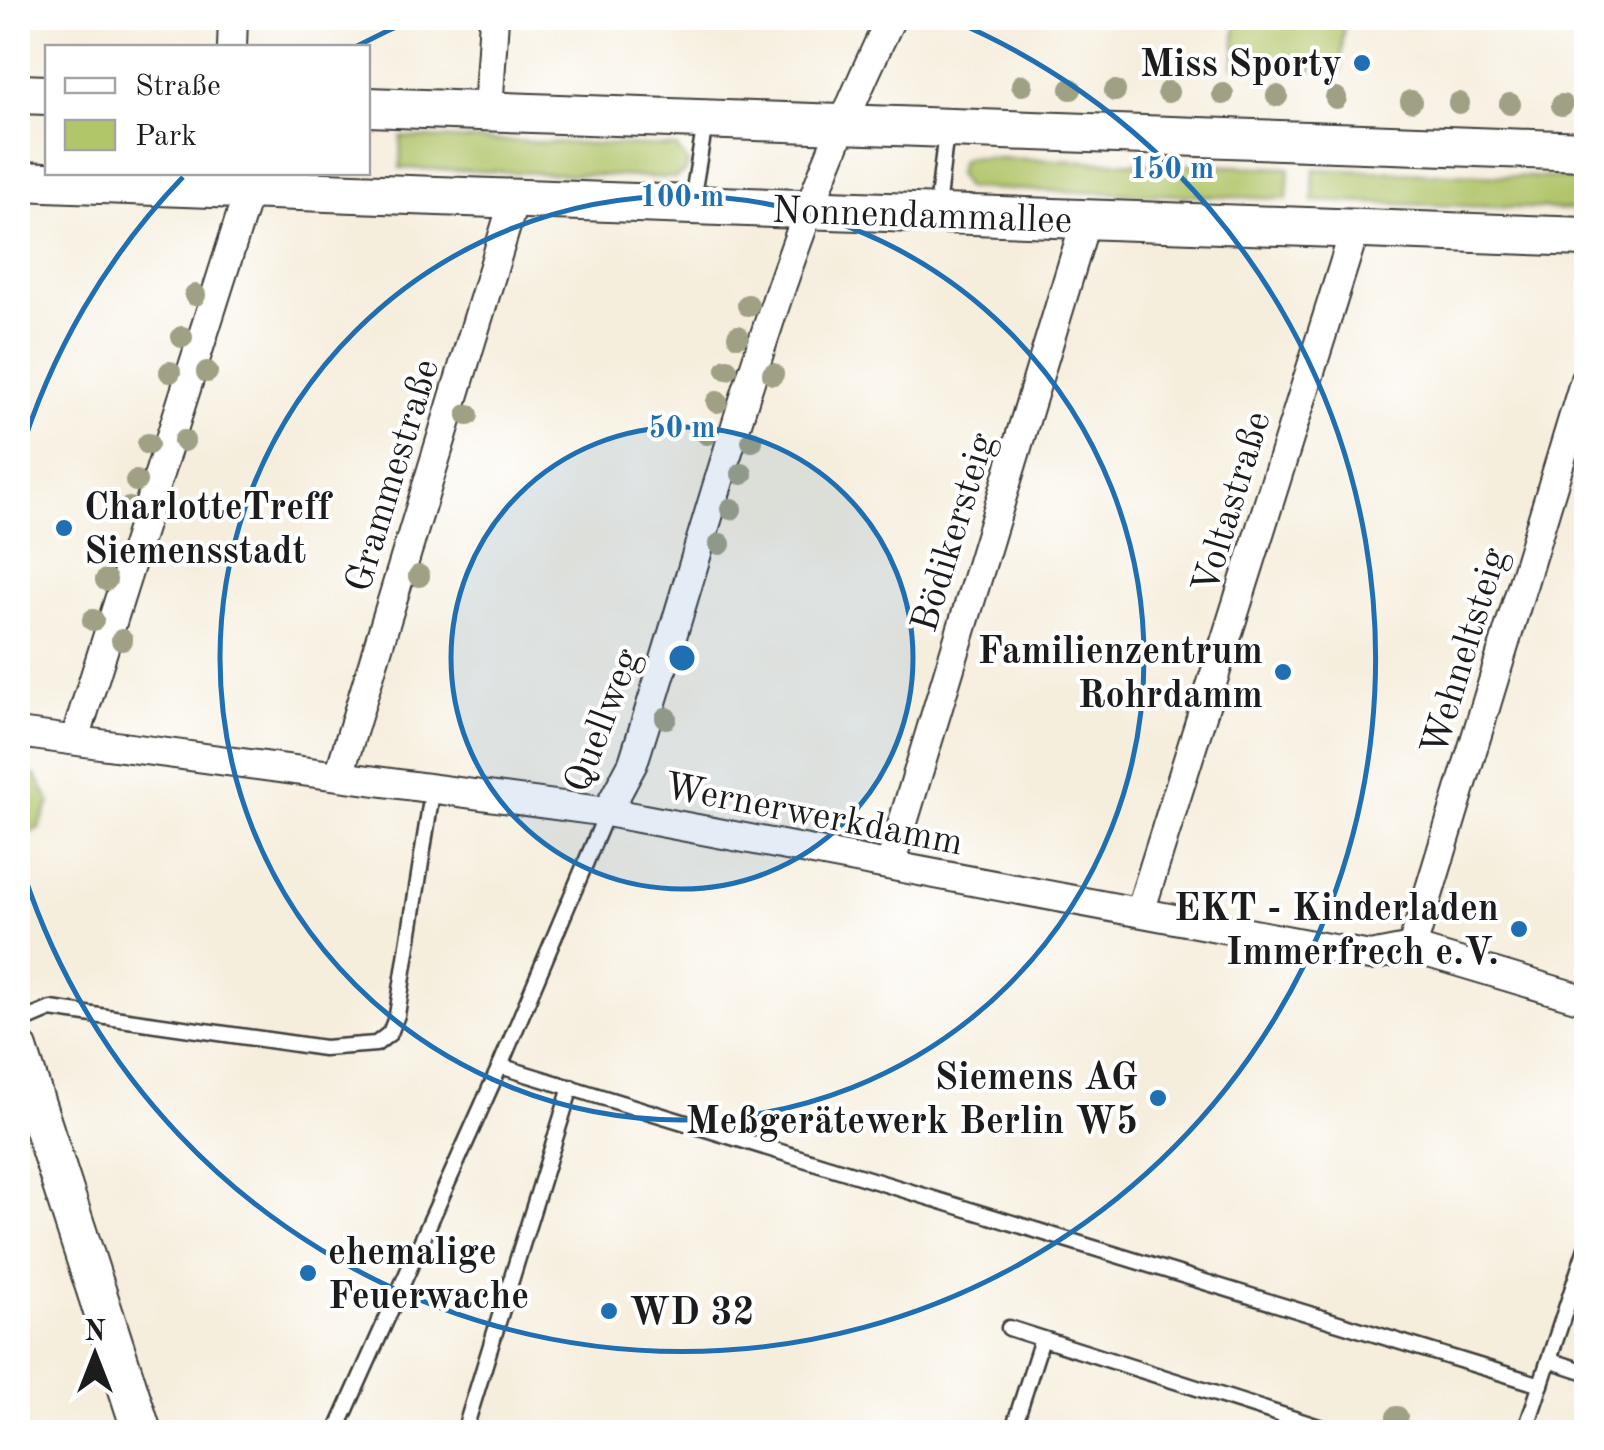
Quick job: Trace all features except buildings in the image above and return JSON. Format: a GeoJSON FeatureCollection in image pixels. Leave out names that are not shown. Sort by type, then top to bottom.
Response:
{"type":"FeatureCollection","features":[{"type":"Feature","properties":{"kind":"main road"},"geometry":{"type":"LineString","coordinates":[[18,94],[45,96]]}},
{"type":"Feature","properties":{"kind":"main road"},"geometry":{"type":"LineString","coordinates":[[370,107],[1586,151]]}},
{"type":"Feature","properties":{"kind":"main road","name":"Nonnendammallee"},"geometry":{"type":"LineString","coordinates":[[18,181],[1586,237]]}},
{"type":"Feature","properties":{"kind":"main road"},"geometry":{"type":"LineString","coordinates":[[18,1049],[142,1432]]}},
{"type":"Feature","properties":{"kind":"street"},"geometry":{"type":"LineString","coordinates":[[232,45],[233,18]]}},
{"type":"Feature","properties":{"kind":"street"},"geometry":{"type":"LineString","coordinates":[[488,111],[494,18]]}},
{"type":"Feature","properties":{"kind":"street","name":"Quellweg"},"geometry":{"type":"LineString","coordinates":[[607,812],[633,763],[806,210],[840,124],[891,18]]}},
{"type":"Feature","properties":{"kind":"street"},"geometry":{"type":"LineString","coordinates":[[75,738],[249,190]]}},
{"type":"Feature","properties":{"kind":"street","name":"Grammestraße"},"geometry":{"type":"LineString","coordinates":[[340,772],[514,200]]}},
{"type":"Feature","properties":{"kind":"street","name":"Bödikersteig"},"geometry":{"type":"LineString","coordinates":[[890,866],[1086,220]]}},
{"type":"Feature","properties":{"kind":"street","name":"Voltastraße"},"geometry":{"type":"LineString","coordinates":[[1140,912],[1355,230]]}},
{"type":"Feature","properties":{"kind":"street","name":"Wehneltsteig"},"geometry":{"type":"LineString","coordinates":[[1412,948],[1586,376]]}},
{"type":"Feature","properties":{"kind":"street","name":"Wernerwerkdamm"},"geometry":{"type":"LineString","coordinates":[[18,732],[340,772],[607,812],[1370,956],[1412,948],[1586,1000]]}},
{"type":"Feature","properties":{"kind":"lane"},"geometry":{"type":"LineString","coordinates":[[692,206],[706,119]]}},
{"type":"Feature","properties":{"kind":"lane"},"geometry":{"type":"LineString","coordinates":[[936,215],[946,128]]}},
{"type":"Feature","properties":{"kind":"lane"},"geometry":{"type":"LineString","coordinates":[[18,1023],[51,1009],[324,1048],[376,1044],[390,1034],[397,1016],[433,785]]}},
{"type":"Feature","properties":{"kind":"lane","name":"Quellweg"},"geometry":{"type":"LineString","coordinates":[[336,1432],[500,1066],[607,812]]}},
{"type":"Feature","properties":{"kind":"lane"},"geometry":{"type":"LineString","coordinates":[[500,1066],[1540,1386]]}},
{"type":"Feature","properties":{"kind":"lane"},"geometry":{"type":"LineString","coordinates":[[464,1432],[571,1088]]}},
{"type":"Feature","properties":{"kind":"lane"},"geometry":{"type":"LineString","coordinates":[[1525,1432],[1586,1248]]}},
{"type":"Feature","properties":{"kind":"lane"},"geometry":{"type":"LineString","coordinates":[[1009,1328],[1336,1432]]}},
{"type":"Feature","properties":{"kind":"lane"},"geometry":{"type":"LineString","coordinates":[[1012,1432],[1042,1339]]}},
{"type":"Feature","properties":{"kind":"lane"},"geometry":{"type":"LineString","coordinates":[[1549,1360],[1586,1372]]}},
{"type":"Feature","properties":{"kind":"green space"},"geometry":{"type":"Polygon","coordinates":[[[1236,18],[1344,18],[1341,71],[1234,67],[1236,18]]]}},
{"type":"Feature","properties":{"kind":"green space"},"geometry":{"type":"Polygon","coordinates":[[[401,137],[676,147],[688,162],[686,171],[674,178],[400,168],[401,137]]]}},
{"type":"Feature","properties":{"kind":"green space"},"geometry":{"type":"Polygon","coordinates":[[[969,157],[1289,168],[1287,199],[966,188],[957,174],[961,161],[969,157]]]}},
{"type":"Feature","properties":{"kind":"green space"},"geometry":{"type":"Polygon","coordinates":[[[1314,169],[1586,179],[1586,210],[1313,201],[1314,169]]]}},
{"type":"Feature","properties":{"kind":"green space"},"geometry":{"type":"Polygon","coordinates":[[[18,769],[36,776],[50,802],[39,828],[18,838],[18,769]]]}},
{"type":"Feature","properties":{"kind":"place","name":"Miss Sporty"},"geometry":{"type":"Point","coordinates":[1362,63]}},
{"type":"Feature","properties":{"kind":"place","name":"CharlotteTreff Siemensstadt"},"geometry":{"type":"Point","coordinates":[64,528]}},
{"type":"Feature","properties":{"kind":"place","name":"Familienzentrum Rohrdamm"},"geometry":{"type":"Point","coordinates":[1283,672]}},
{"type":"Feature","properties":{"kind":"place","name":"EKT - Kinderladen Immerfrech e.V."},"geometry":{"type":"Point","coordinates":[1519,929]}},
{"type":"Feature","properties":{"kind":"place","name":"Siemens AG Meßgerätewerk Berlin W5"},"geometry":{"type":"Point","coordinates":[1158,1098]}},
{"type":"Feature","properties":{"kind":"place","name":"ehemalige Feuerwache"},"geometry":{"type":"Point","coordinates":[308,1273]}},
{"type":"Feature","properties":{"kind":"place","name":"WD 32"},"geometry":{"type":"Point","coordinates":[609,1311]}}]}
